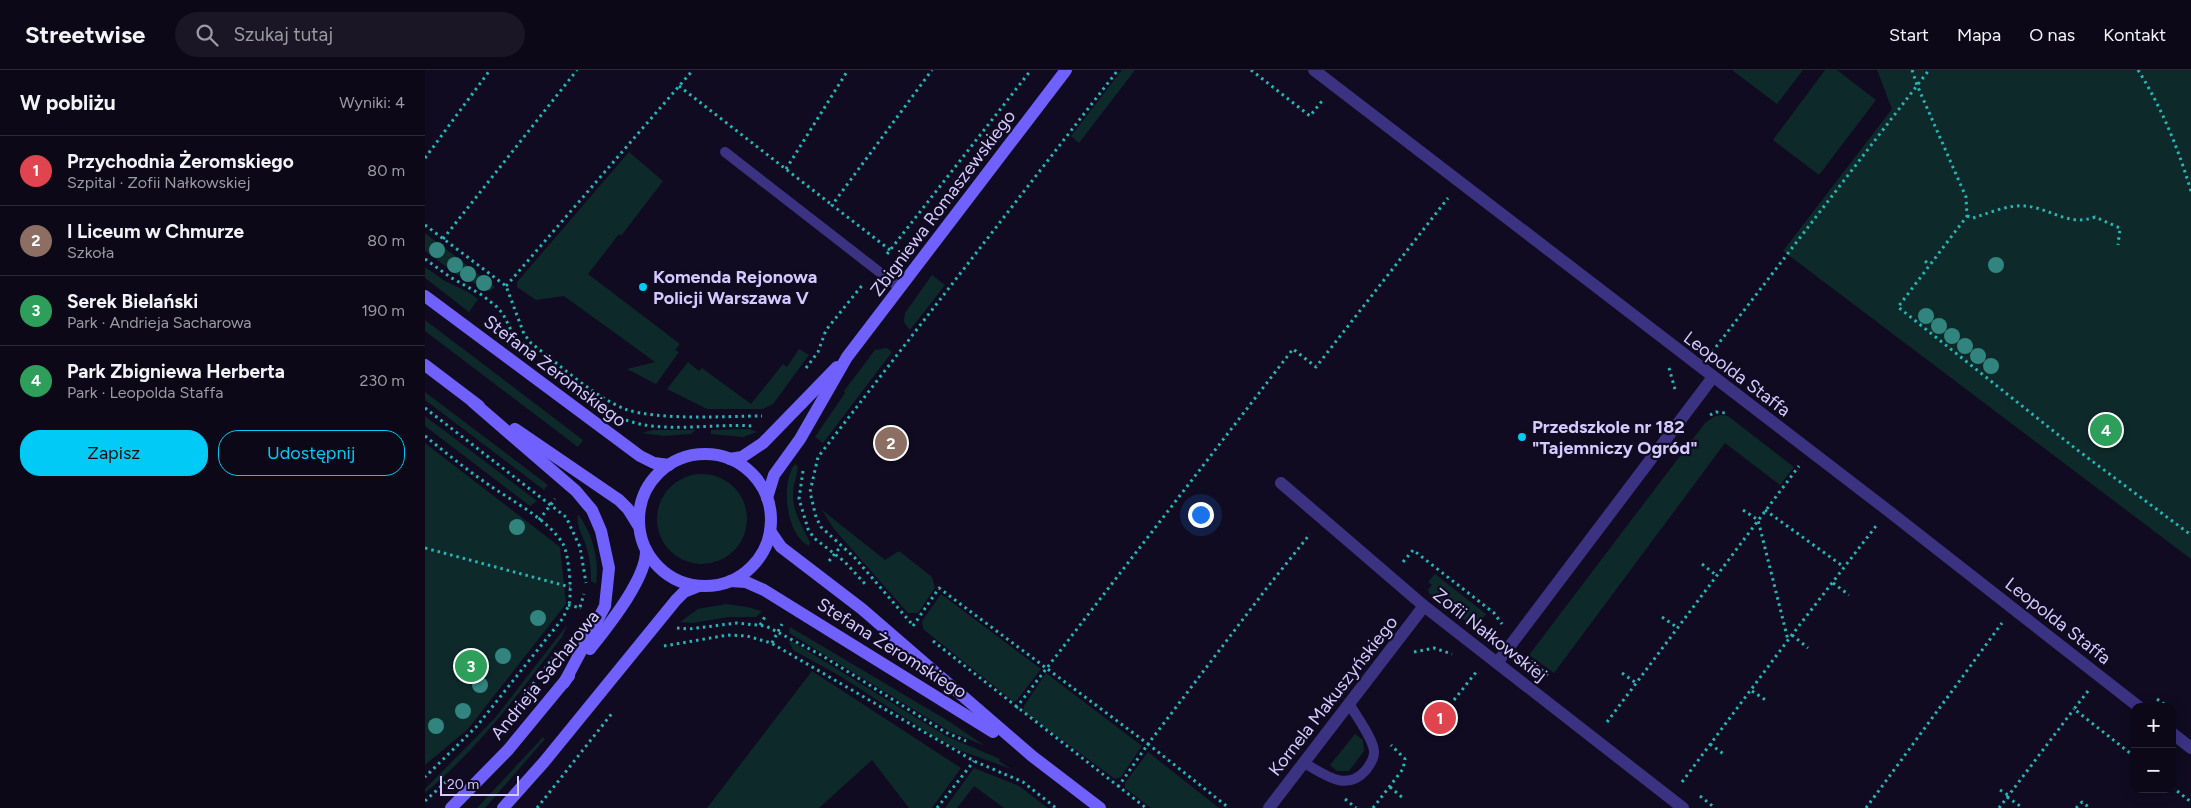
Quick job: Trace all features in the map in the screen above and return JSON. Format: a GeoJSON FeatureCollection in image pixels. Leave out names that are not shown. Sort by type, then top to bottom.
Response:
{"type":"FeatureCollection","features":[{"type":"Feature","properties":{"kind":"main road","name":"Zbigniewa Romaszewskiego"},"geometry":{"type":"LineString","coordinates":[[730,460],[742,457],[763,442],[847,357],[1066,70]]}},
{"type":"Feature","properties":{"kind":"main road","name":"Stefana Żeromskiego"},"geometry":{"type":"LineString","coordinates":[[425,296],[639,456],[654,463],[669,465]]}},
{"type":"Feature","properties":{"kind":"main road","name":"Zbigniewa Romaszewskiego"},"geometry":{"type":"LineString","coordinates":[[767,498],[774,475],[800,439],[847,357]]}},
{"type":"Feature","properties":{"kind":"main road"},"geometry":{"type":"LineString","coordinates":[[425,365],[473,402],[576,491],[592,510],[601,531],[609,568],[605,606],[564,684]]}},
{"type":"Feature","properties":{"kind":"main road"},"geometry":{"type":"LineString","coordinates":[[473,402],[577,470],[619,500],[634,516],[646,550],[659,567],[667,574],[687,584],[702,586]]}},
{"type":"Feature","properties":{"kind":"main road"},"geometry":{"type":"LineString","coordinates":[[503,808],[544,762],[676,600],[689,589],[730,581],[749,569],[763,552],[770,531],[767,498],[756,479],[748,471],[730,460],[720,456],[699,454],[683,458],[669,465],[653,480],[640,508],[639,530]]}},
{"type":"Feature","properties":{"kind":"main road","name":"Stefana Żeromskiego"},"geometry":{"type":"LineString","coordinates":[[770,531],[781,547],[862,609],[1032,756],[1100,808]]}},
{"type":"Feature","properties":{"kind":"main road","name":"Andrieja Sacharowa"},"geometry":{"type":"LineString","coordinates":[[451,808],[508,750],[564,684],[620,608],[643,569],[646,550]]}},
{"type":"Feature","properties":{"kind":"main road","name":"Stefana Żeromskiego"},"geometry":{"type":"LineString","coordinates":[[730,581],[746,582],[772,594],[1032,756]]}},
{"type":"Feature","properties":{"kind":"street","name":"Leopolda Staffa"},"geometry":{"type":"LineString","coordinates":[[1314,70],[1886,509],[2134,703]]}},
{"type":"Feature","properties":{"kind":"street"},"geometry":{"type":"LineString","coordinates":[[1497,663],[1713,377]]}},
{"type":"Feature","properties":{"kind":"street","name":"Zofii Nałkowskiej"},"geometry":{"type":"LineString","coordinates":[[1281,483],[1424,606],[1683,808]]}},
{"type":"Feature","properties":{"kind":"street","name":"Kornela Makuszyńskiego"},"geometry":{"type":"LineString","coordinates":[[1269,808],[1350,705],[1424,606]]}},
{"type":"Feature","properties":{"kind":"street"},"geometry":{"type":"LineString","coordinates":[[2176,736],[2191,748]]}},
{"type":"Feature","properties":{"kind":"lane"},"geometry":{"type":"LineString","coordinates":[[725,152],[900,288]]}},
{"type":"Feature","properties":{"kind":"lane"},"geometry":{"type":"LineString","coordinates":[[1304,762],[1335,780],[1349,782],[1361,776],[1370,764],[1375,752],[1370,739],[1350,705]]}},
{"type":"Feature","properties":{"kind":"path"},"geometry":{"type":"LineString","coordinates":[[425,158],[490,70]]}},
{"type":"Feature","properties":{"kind":"path"},"geometry":{"type":"LineString","coordinates":[[443,239],[577,70]]}},
{"type":"Feature","properties":{"kind":"path"},"geometry":{"type":"LineString","coordinates":[[507,286],[693,70]]}},
{"type":"Feature","properties":{"kind":"path"},"geometry":{"type":"LineString","coordinates":[[786,169],[848,70]]}},
{"type":"Feature","properties":{"kind":"path"},"geometry":{"type":"LineString","coordinates":[[832,205],[932,70]]}},
{"type":"Feature","properties":{"kind":"path"},"geometry":{"type":"LineString","coordinates":[[802,374],[818,352],[826,330],[891,250],[1031,70]]}},
{"type":"Feature","properties":{"kind":"path"},"geometry":{"type":"LineString","coordinates":[[921,632],[913,626],[855,558],[821,527],[811,498],[811,487],[819,454],[1118,70]]}},
{"type":"Feature","properties":{"kind":"path"},"geometry":{"type":"LineString","coordinates":[[1251,70],[1311,116],[1322,101],[1330,107]]}},
{"type":"Feature","properties":{"kind":"path"},"geometry":{"type":"LineString","coordinates":[[1912,70],[1944,153],[1966,197],[1967,216],[1898,308],[2076,449],[2191,535]]}},
{"type":"Feature","properties":{"kind":"path"},"geometry":{"type":"LineString","coordinates":[[1710,354],[1929,70]]}},
{"type":"Feature","properties":{"kind":"path"},"geometry":{"type":"LineString","coordinates":[[2138,70],[2151,91],[2179,150],[2191,191]]}},
{"type":"Feature","properties":{"kind":"path"},"geometry":{"type":"LineString","coordinates":[[679,86],[891,250]]}},
{"type":"Feature","properties":{"kind":"path"},"geometry":{"type":"LineString","coordinates":[[1016,708],[1293,349],[1316,367],[1449,196],[1457,202]]}},
{"type":"Feature","properties":{"kind":"path"},"geometry":{"type":"LineString","coordinates":[[1967,216],[1973,218],[1991,210],[2023,205],[2045,210],[2069,219],[2084,221],[2095,217],[2120,228],[2119,245]]}},
{"type":"Feature","properties":{"kind":"path"},"geometry":{"type":"LineString","coordinates":[[425,225],[507,286],[524,334],[529,340],[599,394],[620,406],[659,415],[768,416]]}},
{"type":"Feature","properties":{"kind":"path"},"geometry":{"type":"LineString","coordinates":[[425,259],[450,277],[482,294],[497,307],[503,314],[517,341]]}},
{"type":"Feature","properties":{"kind":"path"},"geometry":{"type":"LineString","coordinates":[[1925,261],[1930,266]]}},
{"type":"Feature","properties":{"kind":"path"},"geometry":{"type":"LineString","coordinates":[[1668,364],[1676,393],[1670,401]]}},
{"type":"Feature","properties":{"kind":"path"},"geometry":{"type":"LineString","coordinates":[[425,408],[566,517],[578,540],[583,559],[585,590],[577,614]]}},
{"type":"Feature","properties":{"kind":"path"},"geometry":{"type":"LineString","coordinates":[[1706,417],[1716,412],[1729,414]]}},
{"type":"Feature","properties":{"kind":"path"},"geometry":{"type":"LineString","coordinates":[[623,418],[636,423],[657,426],[756,426]]}},
{"type":"Feature","properties":{"kind":"path"},"geometry":{"type":"LineString","coordinates":[[425,436],[479,478],[539,520],[557,536],[565,547],[570,587],[569,605],[563,618],[477,726],[425,777]]}},
{"type":"Feature","properties":{"kind":"path"},"geometry":{"type":"LineString","coordinates":[[1791,460],[1807,472]]}},
{"type":"Feature","properties":{"kind":"path"},"geometry":{"type":"LineString","coordinates":[[1607,722],[1799,466]]}},
{"type":"Feature","properties":{"kind":"path"},"geometry":{"type":"LineString","coordinates":[[802,467],[799,493],[800,503],[808,529],[820,543]]}},
{"type":"Feature","properties":{"kind":"path"},"geometry":{"type":"LineString","coordinates":[[539,520],[556,498]]}},
{"type":"Feature","properties":{"kind":"path"},"geometry":{"type":"LineString","coordinates":[[1743,510],[1758,520],[1788,640]]}},
{"type":"Feature","properties":{"kind":"path"},"geometry":{"type":"LineString","coordinates":[[1765,510],[1844,567]]}},
{"type":"Feature","properties":{"kind":"path"},"geometry":{"type":"LineString","coordinates":[[1682,782],[1752,691],[1788,640],[1877,526],[1869,520]]}},
{"type":"Feature","properties":{"kind":"path"},"geometry":{"type":"LineString","coordinates":[[1118,787],[1148,744],[1266,589],[1312,533]]}},
{"type":"Feature","properties":{"kind":"path"},"geometry":{"type":"LineString","coordinates":[[827,565],[841,546]]}},
{"type":"Feature","properties":{"kind":"path"},"geometry":{"type":"LineString","coordinates":[[425,548],[570,587]]}},
{"type":"Feature","properties":{"kind":"path"},"geometry":{"type":"LineString","coordinates":[[1391,578],[1413,550],[1494,613],[1524,656],[1554,680]]}},
{"type":"Feature","properties":{"kind":"path"},"geometry":{"type":"LineString","coordinates":[[1702,564],[1717,576]]}},
{"type":"Feature","properties":{"kind":"path"},"geometry":{"type":"LineString","coordinates":[[1833,583],[1849,594]]}},
{"type":"Feature","properties":{"kind":"path"},"geometry":{"type":"LineString","coordinates":[[913,626],[939,588],[1148,744],[1229,808]]}},
{"type":"Feature","properties":{"kind":"path"},"geometry":{"type":"LineString","coordinates":[[672,626],[689,629],[728,624],[760,625],[769,611]]}},
{"type":"Feature","properties":{"kind":"path"},"geometry":{"type":"LineString","coordinates":[[1994,617],[2010,629]]}},
{"type":"Feature","properties":{"kind":"path"},"geometry":{"type":"LineString","coordinates":[[1662,618],[1678,628]]}},
{"type":"Feature","properties":{"kind":"path"},"geometry":{"type":"LineString","coordinates":[[772,643],[785,619]]}},
{"type":"Feature","properties":{"kind":"path"},"geometry":{"type":"LineString","coordinates":[[1865,808],[2002,623]]}},
{"type":"Feature","properties":{"kind":"path"},"geometry":{"type":"LineString","coordinates":[[659,643],[665,646],[728,635],[747,636],[772,643],[974,761],[1023,782],[1056,808]]}},
{"type":"Feature","properties":{"kind":"path"},"geometry":{"type":"LineString","coordinates":[[1792,635],[1808,648]]}},
{"type":"Feature","properties":{"kind":"path"},"geometry":{"type":"LineString","coordinates":[[928,637],[1016,708],[1146,808]]}},
{"type":"Feature","properties":{"kind":"path"},"geometry":{"type":"LineString","coordinates":[[659,654],[665,646]]}},
{"type":"Feature","properties":{"kind":"path"},"geometry":{"type":"LineString","coordinates":[[1413,652],[1434,648],[1458,656]]}},
{"type":"Feature","properties":{"kind":"path"},"geometry":{"type":"LineString","coordinates":[[513,710],[557,653]]}},
{"type":"Feature","properties":{"kind":"path"},"geometry":{"type":"LineString","coordinates":[[1471,666],[1485,676]]}},
{"type":"Feature","properties":{"kind":"path"},"geometry":{"type":"LineString","coordinates":[[1454,700],[1478,670]]}},
{"type":"Feature","properties":{"kind":"path"},"geometry":{"type":"LineString","coordinates":[[1622,673],[1636,683]]}},
{"type":"Feature","properties":{"kind":"path"},"geometry":{"type":"LineString","coordinates":[[1999,808],[2089,690],[2081,684]]}},
{"type":"Feature","properties":{"kind":"path"},"geometry":{"type":"LineString","coordinates":[[1752,691],[1767,701]]}},
{"type":"Feature","properties":{"kind":"path"},"geometry":{"type":"LineString","coordinates":[[537,808],[617,706]]}},
{"type":"Feature","properties":{"kind":"path"},"geometry":{"type":"LineString","coordinates":[[2074,709],[2131,754]]}},
{"type":"Feature","properties":{"kind":"path"},"geometry":{"type":"LineString","coordinates":[[1600,716],[1615,728]]}},
{"type":"Feature","properties":{"kind":"path"},"geometry":{"type":"LineString","coordinates":[[1710,744],[1725,756]]}},
{"type":"Feature","properties":{"kind":"path"},"geometry":{"type":"LineString","coordinates":[[937,808],[974,761]]}},
{"type":"Feature","properties":{"kind":"path"},"geometry":{"type":"LineString","coordinates":[[1675,776],[1689,787]]}},
{"type":"Feature","properties":{"kind":"path"},"geometry":{"type":"LineString","coordinates":[[425,801],[449,780]]}},
{"type":"Feature","properties":{"kind":"path"},"geometry":{"type":"LineString","coordinates":[[1390,787],[1404,798]]}},
{"type":"Feature","properties":{"kind":"path"},"geometry":{"type":"LineString","coordinates":[[2000,790],[2023,808]]}},
{"type":"Feature","properties":{"kind":"path"},"geometry":{"type":"LineString","coordinates":[[2176,790],[2191,802]]}},
{"type":"Feature","properties":{"kind":"path"},"geometry":{"type":"LineString","coordinates":[[1695,792],[1715,808]]}},
{"type":"Feature","properties":{"kind":"path"},"geometry":{"type":"LineString","coordinates":[[2076,808],[2081,802],[2090,808]]}},
{"type":"Feature","properties":{"kind":"green space"},"geometry":{"type":"Polygon","coordinates":[[[1122,70],[1135,70],[1079,143],[1071,136],[1122,70]]]}},
{"type":"Feature","properties":{"kind":"green space"},"geometry":{"type":"Polygon","coordinates":[[[1732,70],[1803,70],[1777,104],[1732,70]]]}},
{"type":"Feature","properties":{"kind":"green space"},"geometry":{"type":"Polygon","coordinates":[[[1825,70],[1837,70],[1876,100],[1819,175],[1773,140],[1825,70]]]}},
{"type":"Feature","properties":{"kind":"green space"},"geometry":{"type":"Polygon","coordinates":[[[1877,70],[2191,70],[2191,559],[1783,251],[1892,109],[1877,70]]]}},
{"type":"Feature","properties":{"kind":"green space"},"geometry":{"type":"Polygon","coordinates":[[[629,152],[663,181],[621,236],[619,234],[588,274],[680,344],[675,350],[679,352],[656,384],[627,369],[655,362],[564,296],[536,300],[517,287],[517,282],[629,152]]]}},
{"type":"Feature","properties":{"kind":"green space"},"geometry":{"type":"Polygon","coordinates":[[[425,233],[495,287],[490,291],[456,274],[425,251],[425,233]]]}},
{"type":"Feature","properties":{"kind":"green space"},"geometry":{"type":"Polygon","coordinates":[[[425,267],[445,281],[478,299],[469,312],[425,278],[425,267]]]}},
{"type":"Feature","properties":{"kind":"green space"},"geometry":{"type":"Polygon","coordinates":[[[932,275],[945,285],[910,330],[904,322],[905,313],[932,275]]]}},
{"type":"Feature","properties":{"kind":"green space"},"geometry":{"type":"Polygon","coordinates":[[[425,320],[583,440],[578,447],[425,331],[425,320]]]}},
{"type":"Feature","properties":{"kind":"green space"},"geometry":{"type":"Polygon","coordinates":[[[887,348],[892,352],[823,443],[815,437],[845,393],[844,391],[875,350],[887,348]]]}},
{"type":"Feature","properties":{"kind":"green space"},"geometry":{"type":"Polygon","coordinates":[[[799,349],[809,355],[773,404],[763,409],[707,409],[667,389],[688,362],[699,371],[702,368],[751,404],[783,364],[787,367],[799,349]]]}},
{"type":"Feature","properties":{"kind":"green space"},"geometry":{"type":"Polygon","coordinates":[[[425,392],[548,485],[544,490],[425,400],[425,392]]]}},
{"type":"Feature","properties":{"kind":"green space"},"geometry":{"type":"Polygon","coordinates":[[[425,416],[537,501],[530,506],[425,426],[425,416]]]}},
{"type":"Feature","properties":{"kind":"green space"},"geometry":{"type":"Polygon","coordinates":[[[1715,416],[1728,416],[1794,467],[1780,485],[1725,443],[1554,673],[1529,655],[1705,423],[1715,416]]]}},
{"type":"Feature","properties":{"kind":"green space"},"geometry":{"type":"Polygon","coordinates":[[[749,429],[757,432],[743,437],[711,434],[711,430],[749,429]]]}},
{"type":"Feature","properties":{"kind":"green space"},"geometry":{"type":"Polygon","coordinates":[[[653,430],[695,430],[691,434],[664,436],[642,433],[653,430]]]}},
{"type":"Feature","properties":{"kind":"green space"},"geometry":{"type":"Polygon","coordinates":[[[425,443],[560,547],[566,604],[468,729],[425,765],[425,443]]]}},
{"type":"Feature","properties":{"kind":"green space"},"geometry":{"type":"Polygon","coordinates":[[[795,464],[798,467],[793,502],[810,543],[809,546],[801,540],[795,531],[788,508],[788,483],[790,473],[795,464]]]}},
{"type":"Feature","properties":{"kind":"green space"},"geometry":{"type":"Polygon","coordinates":[[[702,474],[719,478],[734,487],[743,502],[747,519],[743,536],[734,551],[719,560],[702,564],[685,560],[670,551],[661,536],[657,519],[661,502],[670,487],[685,478],[702,474]]]}},
{"type":"Feature","properties":{"kind":"green space"},"geometry":{"type":"Polygon","coordinates":[[[822,510],[885,560],[899,551],[932,577],[935,588],[918,613],[908,613],[834,529],[822,510]]]}},
{"type":"Feature","properties":{"kind":"green space"},"geometry":{"type":"Polygon","coordinates":[[[578,514],[594,547],[597,566],[596,584],[591,581],[589,557],[579,527],[578,514]]]}},
{"type":"Feature","properties":{"kind":"green space"},"geometry":{"type":"Polygon","coordinates":[[[1435,574],[1486,614],[1475,628],[1429,593],[1428,590],[1432,585],[1428,582],[1435,574]]]}},
{"type":"Feature","properties":{"kind":"green space"},"geometry":{"type":"Polygon","coordinates":[[[941,594],[1041,669],[1017,700],[1014,702],[923,629],[922,621],[941,594]]]}},
{"type":"Feature","properties":{"kind":"green space"},"geometry":{"type":"Polygon","coordinates":[[[726,604],[762,611],[756,617],[729,617],[692,623],[680,622],[698,609],[726,604]]]}},
{"type":"Feature","properties":{"kind":"green space"},"geometry":{"type":"Polygon","coordinates":[[[567,625],[562,637],[498,719],[445,776],[425,793],[425,789],[495,718],[567,625]]]}},
{"type":"Feature","properties":{"kind":"green space"},"geometry":{"type":"Polygon","coordinates":[[[790,627],[950,722],[985,746],[949,731],[789,633],[790,627]]]}},
{"type":"Feature","properties":{"kind":"green space"},"geometry":{"type":"Polygon","coordinates":[[[788,639],[946,736],[1000,759],[999,761],[1011,769],[959,750],[935,737],[840,676],[793,650],[788,639]]]}},
{"type":"Feature","properties":{"kind":"green space"},"geometry":{"type":"Polygon","coordinates":[[[812,671],[961,768],[932,808],[909,808],[872,760],[819,808],[707,808],[812,671]]]}},
{"type":"Feature","properties":{"kind":"green space"},"geometry":{"type":"Polygon","coordinates":[[[1046,673],[1142,746],[1121,777],[1115,779],[1023,711],[1024,706],[1046,673]]]}},
{"type":"Feature","properties":{"kind":"green space"},"geometry":{"type":"Polygon","coordinates":[[[1355,734],[1363,740],[1364,751],[1349,771],[1337,771],[1330,765],[1355,734]]]}},
{"type":"Feature","properties":{"kind":"green space"},"geometry":{"type":"Polygon","coordinates":[[[543,737],[545,739],[485,808],[477,808],[543,737]]]}},
{"type":"Feature","properties":{"kind":"green space"},"geometry":{"type":"Polygon","coordinates":[[[1148,752],[1219,808],[1151,808],[1125,788],[1125,783],[1148,752]]]}},
{"type":"Feature","properties":{"kind":"green space"},"geometry":{"type":"Polygon","coordinates":[[[974,768],[1019,786],[1048,808],[1004,808],[974,786],[957,808],[945,808],[974,768]]]}},
{"type":"Feature","properties":{"kind":"place","name":"Komenda Rejonowa Policji Warszawa V"},"geometry":{"type":"Point","coordinates":[643,287]}},
{"type":"Feature","properties":{"kind":"place","name":"Park Zbigniewa Herberta"},"geometry":{"type":"Point","coordinates":[2106,430]}},
{"type":"Feature","properties":{"kind":"place","name":"Przedszkole nr 182 \"Tajemniczy Ogród\""},"geometry":{"type":"Point","coordinates":[1522,437]}},
{"type":"Feature","properties":{"kind":"place","name":"I Liceum w Chmurze"},"geometry":{"type":"Point","coordinates":[891,443]}},
{"type":"Feature","properties":{"kind":"place","name":"Serek Bielański"},"geometry":{"type":"Point","coordinates":[471,666]}},
{"type":"Feature","properties":{"kind":"place","name":"Przychodnia Żeromskiego"},"geometry":{"type":"Point","coordinates":[1440,718]}}]}
